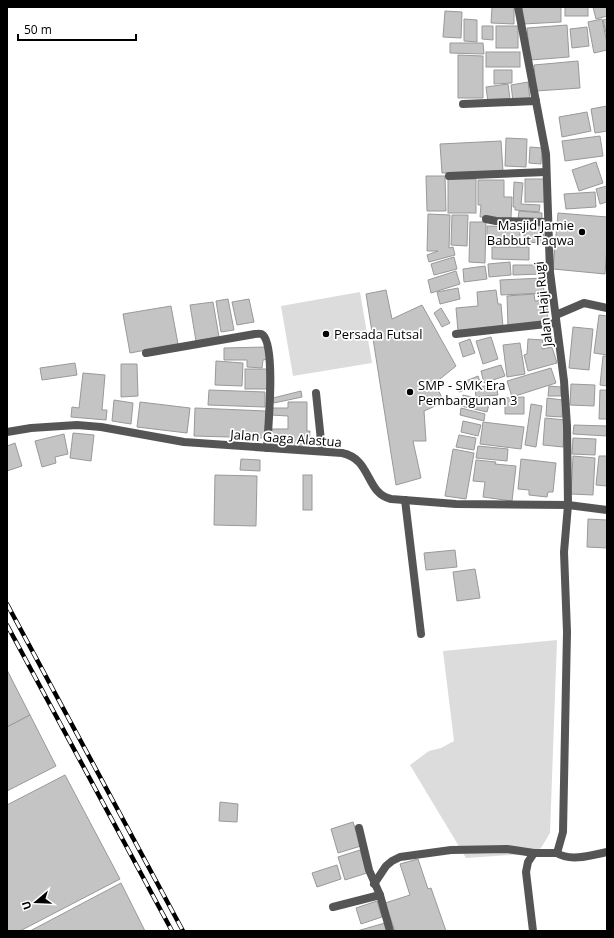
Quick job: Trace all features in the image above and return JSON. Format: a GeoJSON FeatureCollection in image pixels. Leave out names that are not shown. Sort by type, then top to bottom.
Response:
{"type":"FeatureCollection","features":[{"type":"Feature","properties":{"kind":"street","name":"Jalan Haji Rugi"},"geometry":{"type":"LineString","coordinates":[[518,7],[546,154],[550,272],[565,396],[567,426],[568,505],[564,552],[567,632],[563,832],[557,853]]}},
{"type":"Feature","properties":{"kind":"street"},"geometry":{"type":"LineString","coordinates":[[463,104],[536,101]]}},
{"type":"Feature","properties":{"kind":"street"},"geometry":{"type":"LineString","coordinates":[[449,176],[546,172]]}},
{"type":"Feature","properties":{"kind":"street"},"geometry":{"type":"LineString","coordinates":[[486,220],[548,222]]}},
{"type":"Feature","properties":{"kind":"street"},"geometry":{"type":"LineString","coordinates":[[456,334],[556,319],[584,303],[607,308]]}},
{"type":"Feature","properties":{"kind":"street"},"geometry":{"type":"LineString","coordinates":[[146,353],[255,334],[261,334],[264,336],[270,354],[268,448]]}},
{"type":"Feature","properties":{"kind":"street"},"geometry":{"type":"LineString","coordinates":[[316,393],[322,450]]}},
{"type":"Feature","properties":{"kind":"street","name":"Jalan Gaga Alastua"},"geometry":{"type":"LineString","coordinates":[[7,432],[31,428],[77,425],[101,427],[184,442],[322,450],[346,454],[354,457],[364,467],[376,490],[381,495],[391,500],[456,504],[568,505],[607,510]]}},
{"type":"Feature","properties":{"kind":"street"},"geometry":{"type":"LineString","coordinates":[[405,500],[421,634]]}},
{"type":"Feature","properties":{"kind":"street"},"geometry":{"type":"LineString","coordinates":[[359,828],[369,870],[380,895],[390,931]]}},
{"type":"Feature","properties":{"kind":"street"},"geometry":{"type":"LineString","coordinates":[[374,884],[386,866],[392,860],[400,857],[451,850],[507,849],[534,853],[557,853],[565,857],[586,856],[607,852]]}},
{"type":"Feature","properties":{"kind":"street"},"geometry":{"type":"LineString","coordinates":[[533,931],[526,872],[528,862],[534,853]]}},
{"type":"Feature","properties":{"kind":"street"},"geometry":{"type":"LineString","coordinates":[[333,907],[380,895]]}},
{"type":"Feature","properties":{"kind":"shaded area","name":"Persada Futsal"},"geometry":{"type":"Polygon","coordinates":[[[360,292],[372,363],[293,376],[281,306],[360,292]]]}},
{"type":"Feature","properties":{"kind":"shaded area"},"geometry":{"type":"Polygon","coordinates":[[[557,640],[550,833],[541,848],[526,854],[466,858],[410,765],[429,751],[441,748],[454,741],[443,651],[557,640]]]}},
{"type":"Feature","properties":{"kind":"building"},"geometry":{"type":"Polygon","coordinates":[[[492,7],[514,7],[514,24],[491,23],[492,7]]]}},
{"type":"Feature","properties":{"kind":"building"},"geometry":{"type":"Polygon","coordinates":[[[522,7],[561,7],[561,22],[523,24],[522,7]]]}},
{"type":"Feature","properties":{"kind":"building"},"geometry":{"type":"Polygon","coordinates":[[[565,7],[588,7],[588,16],[565,16],[565,7]]]}},
{"type":"Feature","properties":{"kind":"building"},"geometry":{"type":"Polygon","coordinates":[[[593,7],[607,7],[607,16],[596,19],[593,7]]]}},
{"type":"Feature","properties":{"kind":"building"},"geometry":{"type":"Polygon","coordinates":[[[445,11],[462,12],[461,38],[443,37],[445,11]]]}},
{"type":"Feature","properties":{"kind":"building"},"geometry":{"type":"Polygon","coordinates":[[[464,19],[477,20],[477,42],[464,41],[464,19]]]}},
{"type":"Feature","properties":{"kind":"building"},"geometry":{"type":"Polygon","coordinates":[[[602,19],[607,50],[594,53],[588,22],[602,19]]]}},
{"type":"Feature","properties":{"kind":"building"},"geometry":{"type":"Polygon","coordinates":[[[607,19],[607,37],[603,20],[607,19]]]}},
{"type":"Feature","properties":{"kind":"building"},"geometry":{"type":"Polygon","coordinates":[[[567,25],[569,57],[530,60],[527,28],[567,25]]]}},
{"type":"Feature","properties":{"kind":"building"},"geometry":{"type":"Polygon","coordinates":[[[482,26],[493,26],[493,40],[482,39],[482,26]]]}},
{"type":"Feature","properties":{"kind":"building"},"geometry":{"type":"Polygon","coordinates":[[[496,26],[518,26],[518,48],[496,48],[496,26]]]}},
{"type":"Feature","properties":{"kind":"building"},"geometry":{"type":"Polygon","coordinates":[[[587,27],[589,46],[572,48],[570,29],[587,27]]]}},
{"type":"Feature","properties":{"kind":"building"},"geometry":{"type":"Polygon","coordinates":[[[450,43],[483,43],[484,54],[450,53],[450,43]]]}},
{"type":"Feature","properties":{"kind":"building"},"geometry":{"type":"Polygon","coordinates":[[[486,52],[520,52],[520,67],[486,67],[486,52]]]}},
{"type":"Feature","properties":{"kind":"building"},"geometry":{"type":"Polygon","coordinates":[[[458,55],[483,56],[483,98],[458,98],[458,55]]]}},
{"type":"Feature","properties":{"kind":"building"},"geometry":{"type":"Polygon","coordinates":[[[578,61],[580,88],[536,91],[534,65],[578,61]]]}},
{"type":"Feature","properties":{"kind":"building"},"geometry":{"type":"Polygon","coordinates":[[[494,70],[512,70],[512,83],[494,84],[494,70]]]}},
{"type":"Feature","properties":{"kind":"building"},"geometry":{"type":"Polygon","coordinates":[[[528,82],[530,99],[513,101],[511,85],[528,82]]]}},
{"type":"Feature","properties":{"kind":"building"},"geometry":{"type":"Polygon","coordinates":[[[508,84],[510,99],[488,102],[486,87],[508,84]]]}},
{"type":"Feature","properties":{"kind":"building"},"geometry":{"type":"Polygon","coordinates":[[[607,106],[607,131],[595,133],[591,109],[607,106]]]}},
{"type":"Feature","properties":{"kind":"building"},"geometry":{"type":"Polygon","coordinates":[[[587,112],[591,131],[562,137],[559,117],[587,112]]]}},
{"type":"Feature","properties":{"kind":"building"},"geometry":{"type":"Polygon","coordinates":[[[600,136],[603,156],[565,161],[562,141],[600,136]]]}},
{"type":"Feature","properties":{"kind":"building"},"geometry":{"type":"Polygon","coordinates":[[[506,138],[527,139],[526,167],[505,166],[506,138]]]}},
{"type":"Feature","properties":{"kind":"building"},"geometry":{"type":"Polygon","coordinates":[[[501,141],[503,171],[442,173],[440,144],[501,141]]]}},
{"type":"Feature","properties":{"kind":"building"},"geometry":{"type":"Polygon","coordinates":[[[530,147],[542,148],[541,164],[529,163],[530,147]]]}},
{"type":"Feature","properties":{"kind":"building"},"geometry":{"type":"Polygon","coordinates":[[[596,162],[603,183],[579,191],[572,170],[596,162]]]}},
{"type":"Feature","properties":{"kind":"building"},"geometry":{"type":"Polygon","coordinates":[[[426,176],[445,176],[446,211],[427,211],[426,176]]]}},
{"type":"Feature","properties":{"kind":"building"},"geometry":{"type":"Polygon","coordinates":[[[448,179],[476,179],[476,213],[448,213],[448,179]]]}},
{"type":"Feature","properties":{"kind":"building"},"geometry":{"type":"Polygon","coordinates":[[[525,179],[545,179],[545,202],[525,202],[525,179]]]}},
{"type":"Feature","properties":{"kind":"building"},"geometry":{"type":"Polygon","coordinates":[[[478,180],[504,180],[504,197],[512,197],[511,218],[480,217],[481,205],[478,205],[478,180]]]}},
{"type":"Feature","properties":{"kind":"building"},"geometry":{"type":"Polygon","coordinates":[[[514,182],[523,183],[521,204],[540,205],[539,212],[515,210],[515,207],[513,207],[514,182]]]}},
{"type":"Feature","properties":{"kind":"building"},"geometry":{"type":"Polygon","coordinates":[[[607,186],[607,202],[600,204],[596,189],[607,186]]]}},
{"type":"Feature","properties":{"kind":"building"},"geometry":{"type":"Polygon","coordinates":[[[595,192],[596,207],[566,209],[564,194],[595,192]]]}},
{"type":"Feature","properties":{"kind":"building"},"geometry":{"type":"Polygon","coordinates":[[[519,211],[542,213],[542,221],[518,219],[519,211]]]}},
{"type":"Feature","properties":{"kind":"building","name":"Masjid Jamie Babbut Taqwa"},"geometry":{"type":"Polygon","coordinates":[[[558,213],[607,217],[605,274],[553,269],[558,213]]]}},
{"type":"Feature","properties":{"kind":"building"},"geometry":{"type":"Polygon","coordinates":[[[428,214],[450,215],[449,248],[453,247],[455,255],[429,262],[427,255],[438,251],[427,251],[428,214]]]}},
{"type":"Feature","properties":{"kind":"building"},"geometry":{"type":"Polygon","coordinates":[[[452,215],[468,215],[467,246],[451,245],[452,215]]]}},
{"type":"Feature","properties":{"kind":"building"},"geometry":{"type":"Polygon","coordinates":[[[470,222],[486,222],[485,263],[469,262],[470,222]]]}},
{"type":"Feature","properties":{"kind":"building"},"geometry":{"type":"Polygon","coordinates":[[[524,225],[544,226],[544,243],[524,242],[524,225]]]}},
{"type":"Feature","properties":{"kind":"building"},"geometry":{"type":"Polygon","coordinates":[[[487,226],[520,227],[520,244],[487,243],[487,226]]]}},
{"type":"Feature","properties":{"kind":"building"},"geometry":{"type":"Polygon","coordinates":[[[492,247],[529,247],[529,260],[492,259],[492,247]]]}},
{"type":"Feature","properties":{"kind":"building"},"geometry":{"type":"Polygon","coordinates":[[[454,257],[457,269],[434,275],[431,264],[454,257]]]}},
{"type":"Feature","properties":{"kind":"building"},"geometry":{"type":"Polygon","coordinates":[[[510,262],[511,275],[489,277],[488,264],[510,262]]]}},
{"type":"Feature","properties":{"kind":"building"},"geometry":{"type":"Polygon","coordinates":[[[513,265],[541,265],[541,274],[513,275],[513,265]]]}},
{"type":"Feature","properties":{"kind":"building"},"geometry":{"type":"Polygon","coordinates":[[[485,266],[487,279],[464,282],[463,269],[485,266]]]}},
{"type":"Feature","properties":{"kind":"building"},"geometry":{"type":"Polygon","coordinates":[[[456,271],[460,284],[431,293],[428,280],[456,271]]]}},
{"type":"Feature","properties":{"kind":"building"},"geometry":{"type":"Polygon","coordinates":[[[543,278],[544,293],[501,295],[500,280],[543,278]]]}},
{"type":"Feature","properties":{"kind":"building"},"geometry":{"type":"Polygon","coordinates":[[[458,288],[460,299],[440,304],[437,292],[458,288]]]}},
{"type":"Feature","properties":{"kind":"building","name":"SMP - SMK Era Pembangunan 3"},"geometry":{"type":"Polygon","coordinates":[[[386,290],[392,319],[422,305],[456,366],[435,383],[444,402],[424,411],[426,441],[413,441],[421,478],[396,485],[366,294],[386,290]]]}},
{"type":"Feature","properties":{"kind":"building"},"geometry":{"type":"Polygon","coordinates":[[[496,290],[498,304],[501,304],[503,327],[458,331],[456,308],[478,306],[477,292],[496,290]]]}},
{"type":"Feature","properties":{"kind":"building"},"geometry":{"type":"Polygon","coordinates":[[[534,294],[535,301],[547,300],[548,324],[508,326],[507,296],[534,294]]]}},
{"type":"Feature","properties":{"kind":"building"},"geometry":{"type":"Polygon","coordinates":[[[228,299],[234,330],[221,332],[216,301],[228,299]]]}},
{"type":"Feature","properties":{"kind":"building"},"geometry":{"type":"Polygon","coordinates":[[[249,299],[254,322],[237,325],[232,302],[249,299]]]}},
{"type":"Feature","properties":{"kind":"building"},"geometry":{"type":"Polygon","coordinates":[[[213,302],[219,337],[196,341],[190,305],[213,302]]]}},
{"type":"Feature","properties":{"kind":"building"},"geometry":{"type":"Polygon","coordinates":[[[171,306],[178,344],[130,353],[123,314],[171,306]]]}},
{"type":"Feature","properties":{"kind":"building"},"geometry":{"type":"Polygon","coordinates":[[[441,308],[450,323],[442,327],[434,313],[441,308]]]}},
{"type":"Feature","properties":{"kind":"building"},"geometry":{"type":"Polygon","coordinates":[[[599,315],[607,316],[607,355],[594,353],[599,315]]]}},
{"type":"Feature","properties":{"kind":"building"},"geometry":{"type":"Polygon","coordinates":[[[573,327],[593,329],[589,370],[569,368],[573,327]]]}},
{"type":"Feature","properties":{"kind":"building"},"geometry":{"type":"Polygon","coordinates":[[[491,337],[498,359],[483,364],[476,341],[491,337]]]}},
{"type":"Feature","properties":{"kind":"building"},"geometry":{"type":"Polygon","coordinates":[[[470,339],[475,353],[463,357],[459,343],[470,339]]]}},
{"type":"Feature","properties":{"kind":"building"},"geometry":{"type":"Polygon","coordinates":[[[528,339],[543,340],[542,349],[552,347],[557,363],[528,371],[524,355],[527,354],[528,339]]]}},
{"type":"Feature","properties":{"kind":"building"},"geometry":{"type":"Polygon","coordinates":[[[520,343],[525,374],[507,377],[503,345],[520,343]]]}},
{"type":"Feature","properties":{"kind":"building"},"geometry":{"type":"Polygon","coordinates":[[[267,347],[268,359],[263,360],[262,368],[247,367],[247,360],[224,360],[224,348],[267,347]]]}},
{"type":"Feature","properties":{"kind":"building"},"geometry":{"type":"Polygon","coordinates":[[[603,356],[607,356],[607,386],[600,385],[603,356]]]}},
{"type":"Feature","properties":{"kind":"building"},"geometry":{"type":"Polygon","coordinates":[[[216,361],[243,363],[242,386],[215,385],[216,361]]]}},
{"type":"Feature","properties":{"kind":"building"},"geometry":{"type":"Polygon","coordinates":[[[75,363],[77,375],[42,380],[40,368],[75,363]]]}},
{"type":"Feature","properties":{"kind":"building"},"geometry":{"type":"Polygon","coordinates":[[[121,364],[137,364],[138,396],[121,397],[121,364]]]}},
{"type":"Feature","properties":{"kind":"building"},"geometry":{"type":"Polygon","coordinates":[[[501,365],[505,376],[484,383],[481,371],[501,365]]]}},
{"type":"Feature","properties":{"kind":"building"},"geometry":{"type":"Polygon","coordinates":[[[551,368],[556,383],[512,397],[507,381],[551,368]]]}},
{"type":"Feature","properties":{"kind":"building"},"geometry":{"type":"Polygon","coordinates":[[[245,369],[269,369],[269,389],[245,389],[245,369]]]}},
{"type":"Feature","properties":{"kind":"building"},"geometry":{"type":"Polygon","coordinates":[[[83,373],[105,375],[102,410],[107,410],[106,420],[71,417],[72,407],[79,408],[83,373]]]}},
{"type":"Feature","properties":{"kind":"building"},"geometry":{"type":"Polygon","coordinates":[[[478,376],[481,384],[459,392],[456,385],[478,376]]]}},
{"type":"Feature","properties":{"kind":"building"},"geometry":{"type":"Polygon","coordinates":[[[571,384],[595,385],[594,406],[570,405],[571,384]]]}},
{"type":"Feature","properties":{"kind":"building"},"geometry":{"type":"Polygon","coordinates":[[[496,385],[498,395],[476,397],[475,387],[496,385]]]}},
{"type":"Feature","properties":{"kind":"building"},"geometry":{"type":"Polygon","coordinates":[[[549,386],[561,387],[561,396],[548,396],[549,386]]]}},
{"type":"Feature","properties":{"kind":"building"},"geometry":{"type":"Polygon","coordinates":[[[209,390],[265,392],[265,407],[208,405],[209,390]]]}},
{"type":"Feature","properties":{"kind":"building"},"geometry":{"type":"Polygon","coordinates":[[[600,390],[607,390],[607,419],[599,419],[600,390]]]}},
{"type":"Feature","properties":{"kind":"building"},"geometry":{"type":"Polygon","coordinates":[[[301,391],[302,397],[274,403],[273,398],[301,391]]]}},
{"type":"Feature","properties":{"kind":"building"},"geometry":{"type":"Polygon","coordinates":[[[463,395],[490,401],[487,412],[461,406],[463,395]]]}},
{"type":"Feature","properties":{"kind":"building"},"geometry":{"type":"Polygon","coordinates":[[[524,397],[524,414],[505,414],[505,398],[524,397]]]}},
{"type":"Feature","properties":{"kind":"building"},"geometry":{"type":"Polygon","coordinates":[[[547,398],[563,400],[562,417],[546,416],[547,398]]]}},
{"type":"Feature","properties":{"kind":"building"},"geometry":{"type":"Polygon","coordinates":[[[114,400],[133,403],[131,424],[112,421],[114,400]]]}},
{"type":"Feature","properties":{"kind":"building"},"geometry":{"type":"Polygon","coordinates":[[[140,402],[190,408],[187,433],[137,427],[140,402]]]}},
{"type":"Feature","properties":{"kind":"building"},"geometry":{"type":"Polygon","coordinates":[[[288,402],[307,402],[307,431],[310,431],[309,446],[272,445],[272,429],[288,429],[288,416],[271,415],[271,408],[288,408],[288,402]]]}},
{"type":"Feature","properties":{"kind":"building"},"geometry":{"type":"Polygon","coordinates":[[[531,404],[542,406],[536,447],[525,445],[531,404]]]}},
{"type":"Feature","properties":{"kind":"building"},"geometry":{"type":"Polygon","coordinates":[[[195,408],[266,411],[265,438],[194,436],[195,408]]]}},
{"type":"Feature","properties":{"kind":"building"},"geometry":{"type":"Polygon","coordinates":[[[461,408],[485,414],[484,421],[460,415],[461,408]]]}},
{"type":"Feature","properties":{"kind":"building"},"geometry":{"type":"Polygon","coordinates":[[[545,418],[565,420],[563,447],[543,445],[545,418]]]}},
{"type":"Feature","properties":{"kind":"building"},"geometry":{"type":"Polygon","coordinates":[[[463,421],[481,425],[478,436],[461,432],[463,421]]]}},
{"type":"Feature","properties":{"kind":"building"},"geometry":{"type":"Polygon","coordinates":[[[483,422],[524,427],[521,449],[480,444],[483,422]]]}},
{"type":"Feature","properties":{"kind":"building"},"geometry":{"type":"Polygon","coordinates":[[[574,425],[607,426],[607,436],[573,434],[574,425]]]}},
{"type":"Feature","properties":{"kind":"building"},"geometry":{"type":"Polygon","coordinates":[[[73,433],[94,435],[91,461],[70,458],[73,433]]]}},
{"type":"Feature","properties":{"kind":"building"},"geometry":{"type":"Polygon","coordinates":[[[64,434],[68,454],[55,457],[56,463],[42,467],[35,441],[64,434]]]}},
{"type":"Feature","properties":{"kind":"building"},"geometry":{"type":"Polygon","coordinates":[[[459,435],[476,438],[474,450],[456,447],[459,435]]]}},
{"type":"Feature","properties":{"kind":"building"},"geometry":{"type":"Polygon","coordinates":[[[573,438],[596,439],[595,455],[572,454],[573,438]]]}},
{"type":"Feature","properties":{"kind":"building"},"geometry":{"type":"Polygon","coordinates":[[[15,443],[22,466],[7,471],[7,446],[15,443]]]}},
{"type":"Feature","properties":{"kind":"building"},"geometry":{"type":"Polygon","coordinates":[[[478,446],[508,449],[507,461],[476,458],[478,446]]]}},
{"type":"Feature","properties":{"kind":"building"},"geometry":{"type":"Polygon","coordinates":[[[453,449],[474,453],[466,499],[445,496],[453,449]]]}},
{"type":"Feature","properties":{"kind":"building"},"geometry":{"type":"Polygon","coordinates":[[[573,456],[595,458],[593,495],[571,494],[573,456]]]}},
{"type":"Feature","properties":{"kind":"building"},"geometry":{"type":"Polygon","coordinates":[[[599,456],[607,456],[607,486],[596,485],[599,456]]]}},
{"type":"Feature","properties":{"kind":"building"},"geometry":{"type":"Polygon","coordinates":[[[241,459],[260,460],[260,471],[240,470],[241,459]]]}},
{"type":"Feature","properties":{"kind":"building"},"geometry":{"type":"Polygon","coordinates":[[[521,459],[556,463],[553,492],[548,492],[547,497],[529,495],[529,490],[518,489],[521,459]]]}},
{"type":"Feature","properties":{"kind":"building"},"geometry":{"type":"Polygon","coordinates":[[[476,460],[516,466],[512,501],[483,497],[485,482],[473,481],[476,460]]]}},
{"type":"Feature","properties":{"kind":"building"},"geometry":{"type":"Polygon","coordinates":[[[215,475],[257,476],[256,526],[214,525],[215,475]]]}},
{"type":"Feature","properties":{"kind":"building"},"geometry":{"type":"Polygon","coordinates":[[[303,475],[312,475],[312,510],[303,510],[303,475]]]}},
{"type":"Feature","properties":{"kind":"building"},"geometry":{"type":"Polygon","coordinates":[[[588,519],[607,520],[607,548],[587,547],[588,519]]]}},
{"type":"Feature","properties":{"kind":"building"},"geometry":{"type":"Polygon","coordinates":[[[455,550],[457,567],[426,570],[424,553],[455,550]]]}},
{"type":"Feature","properties":{"kind":"building"},"geometry":{"type":"Polygon","coordinates":[[[475,569],[480,598],[457,601],[453,572],[475,569]]]}},
{"type":"Feature","properties":{"kind":"building"},"geometry":{"type":"Polygon","coordinates":[[[7,670],[30,715],[7,727],[7,670]]]}},
{"type":"Feature","properties":{"kind":"building"},"geometry":{"type":"Polygon","coordinates":[[[30,715],[56,766],[7,791],[7,727],[30,715]]]}},
{"type":"Feature","properties":{"kind":"building"},"geometry":{"type":"Polygon","coordinates":[[[65,775],[120,879],[20,931],[7,931],[7,805],[65,775]]]}},
{"type":"Feature","properties":{"kind":"building"},"geometry":{"type":"Polygon","coordinates":[[[220,802],[238,804],[237,822],[219,821],[220,802]]]}},
{"type":"Feature","properties":{"kind":"building"},"geometry":{"type":"Polygon","coordinates":[[[353,822],[361,846],[338,853],[331,829],[353,822]]]}},
{"type":"Feature","properties":{"kind":"building"},"geometry":{"type":"Polygon","coordinates":[[[360,850],[367,873],[345,880],[338,857],[360,850]]]}},
{"type":"Feature","properties":{"kind":"building"},"geometry":{"type":"Polygon","coordinates":[[[418,859],[428,889],[431,888],[446,931],[395,931],[385,903],[410,895],[400,864],[418,859]]]}},
{"type":"Feature","properties":{"kind":"building"},"geometry":{"type":"Polygon","coordinates":[[[337,865],[341,879],[317,887],[312,873],[337,865]]]}},
{"type":"Feature","properties":{"kind":"building"},"geometry":{"type":"Polygon","coordinates":[[[121,883],[145,931],[30,931],[121,883]]]}},
{"type":"Feature","properties":{"kind":"building"},"geometry":{"type":"Polygon","coordinates":[[[377,901],[382,917],[361,924],[356,908],[377,901]]]}},
{"type":"Feature","properties":{"kind":"building"},"geometry":{"type":"Polygon","coordinates":[[[385,923],[387,931],[357,931],[385,923]]]}},
{"type":"Feature","properties":{"kind":"railway"},"geometry":{"type":"LineString","coordinates":[[7,604],[183,931]]}},
{"type":"Feature","properties":{"kind":"railway"},"geometry":{"type":"LineString","coordinates":[[7,625],[172,931]]}},
{"type":"Feature","properties":{"kind":"place","name":"Masjid Jamie Babbut Taqwa"},"geometry":{"type":"Point","coordinates":[582,232]}},
{"type":"Feature","properties":{"kind":"place","name":"Persada Futsal"},"geometry":{"type":"Point","coordinates":[326,334]}},
{"type":"Feature","properties":{"kind":"place","name":"SMP - SMK Era Pembangunan 3"},"geometry":{"type":"Point","coordinates":[410,392]}}]}
